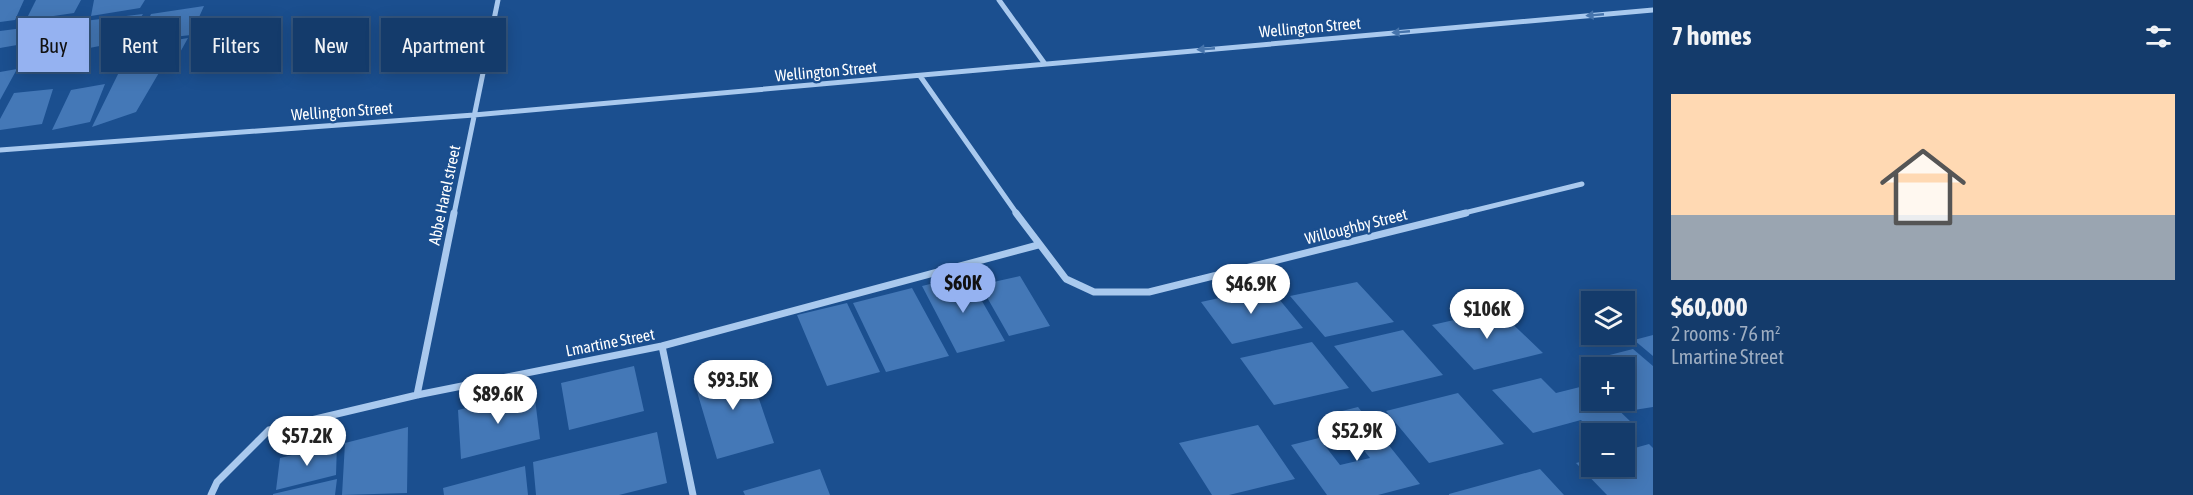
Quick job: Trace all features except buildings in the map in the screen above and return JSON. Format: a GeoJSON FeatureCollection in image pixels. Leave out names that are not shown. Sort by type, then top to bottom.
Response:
{"type":"FeatureCollection","features":[{"type":"Feature","properties":{"kind":"street","name":"Abbe Harel street"},"geometry":{"type":"LineString","coordinates":[[417,395],[498,0]]}},
{"type":"Feature","properties":{"kind":"street"},"geometry":{"type":"LineString","coordinates":[[999,0],[1045,64]]}},
{"type":"Feature","properties":{"kind":"street","name":"Wellington Street"},"geometry":{"type":"LineString","coordinates":[[0,150],[474,115],[1653,10]]}},
{"type":"Feature","properties":{"kind":"street","name":"Willoughby Street"},"geometry":{"type":"LineString","coordinates":[[920,76],[1038,245],[1066,279],[1094,292],[1149,292],[1582,184]]}},
{"type":"Feature","properties":{"kind":"street","name":"Lmartine Street"},"geometry":{"type":"LineString","coordinates":[[211,495],[217,482],[269,430],[417,395],[662,346],[1038,245]]}},
{"type":"Feature","properties":{"kind":"street"},"geometry":{"type":"LineString","coordinates":[[662,346],[693,495]]}}]}
